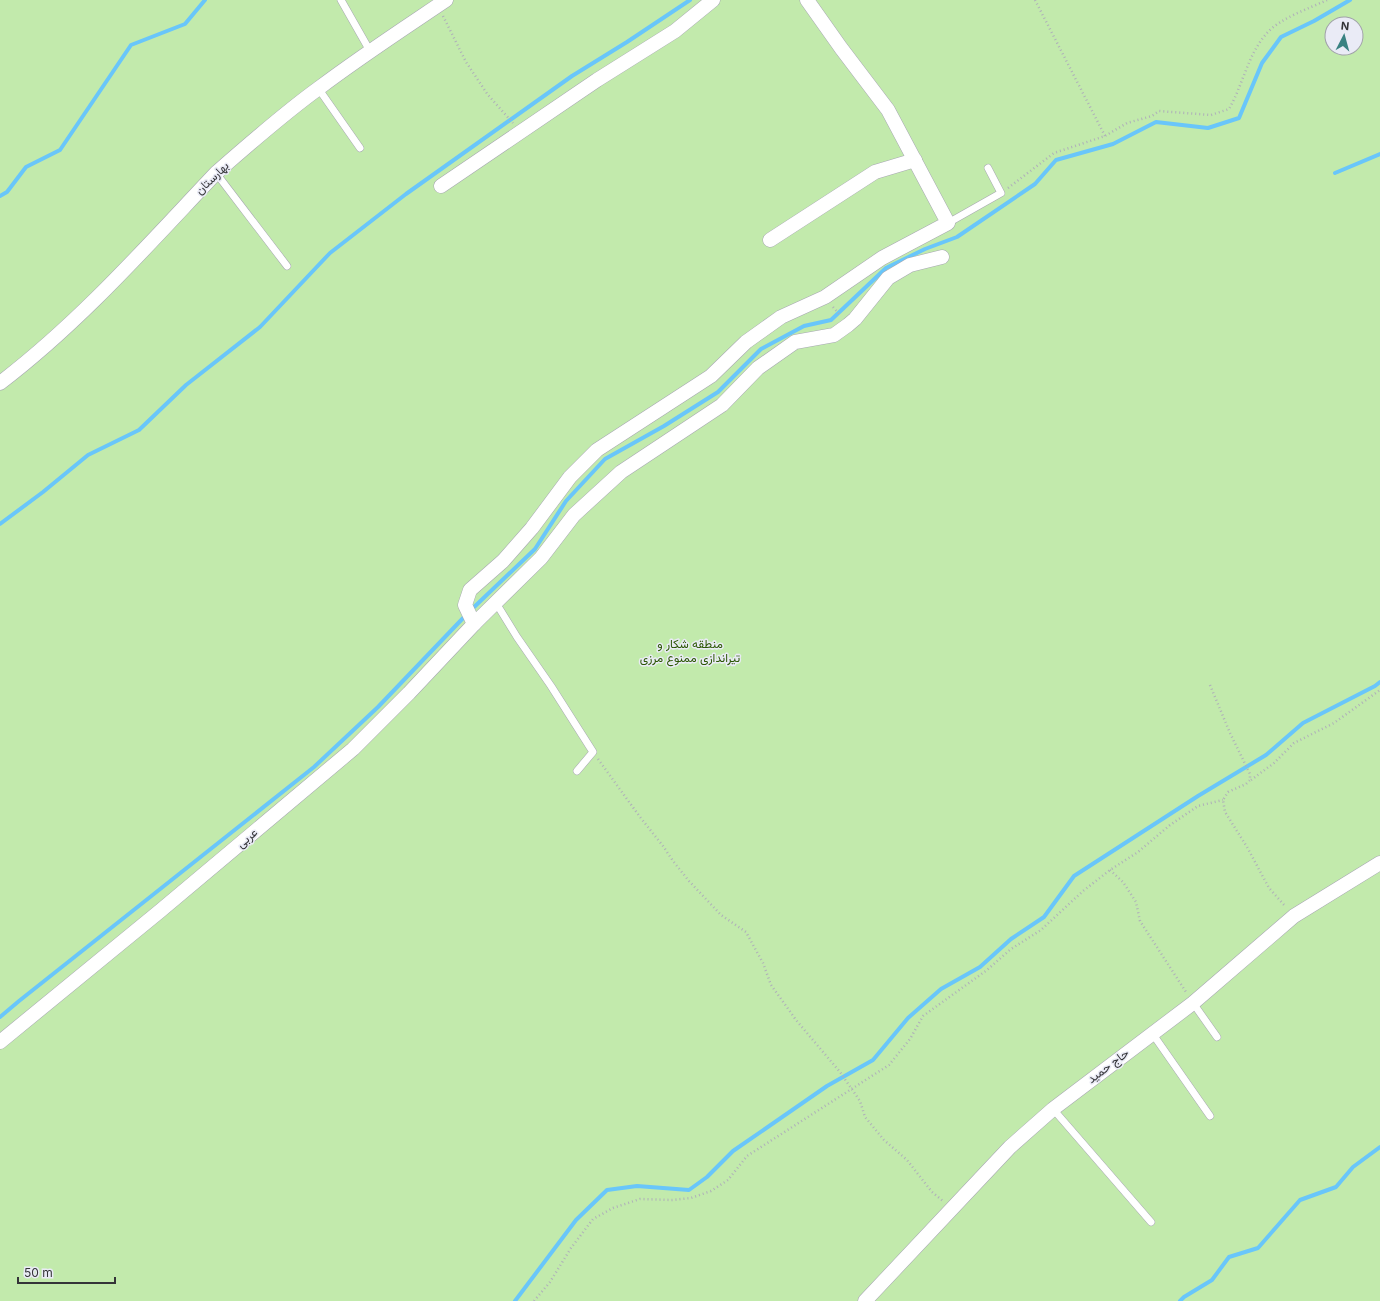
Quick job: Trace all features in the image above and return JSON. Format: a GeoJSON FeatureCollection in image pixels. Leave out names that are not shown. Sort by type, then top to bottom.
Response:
{"type":"FeatureCollection","features":[{"type":"Feature","properties":{"kind":"street"},"geometry":{"type":"LineString","coordinates":[[441,186],[597,80],[675,31],[714,0]]}},
{"type":"Feature","properties":{"kind":"street"},"geometry":{"type":"LineString","coordinates":[[807,0],[888,110],[948,223],[882,258],[825,297],[781,317],[746,342],[710,376],[597,450],[570,477],[532,528],[502,561],[470,590],[470,616],[496,604],[541,558],[574,515],[621,472],[722,405],[758,368],[795,342],[834,335],[855,319],[888,278],[910,265],[942,257]]}},
{"type":"Feature","properties":{"kind":"street","name":"بهارستان"},"geometry":{"type":"LineString","coordinates":[[0,383],[72,322],[216,173],[318,88],[442,3]]}},
{"type":"Feature","properties":{"kind":"street"},"geometry":{"type":"LineString","coordinates":[[770,240],[875,172],[915,160]]}},
{"type":"Feature","properties":{"kind":"street","name":"عربی"},"geometry":{"type":"LineString","coordinates":[[0,1042],[160,911],[353,749],[409,693],[470,616]]}},
{"type":"Feature","properties":{"kind":"street","name":"حاج حمید"},"geometry":{"type":"LineString","coordinates":[[864,1301],[1010,1147],[1053,1108],[1193,1002],[1294,916],[1380,863]]}},
{"type":"Feature","properties":{"kind":"lane"},"geometry":{"type":"LineString","coordinates":[[341,0],[370,51]]}},
{"type":"Feature","properties":{"kind":"lane"},"geometry":{"type":"LineString","coordinates":[[318,88],[360,148]]}},
{"type":"Feature","properties":{"kind":"lane"},"geometry":{"type":"LineString","coordinates":[[948,223],[1001,193],[988,168]]}},
{"type":"Feature","properties":{"kind":"lane"},"geometry":{"type":"LineString","coordinates":[[216,173],[287,266]]}},
{"type":"Feature","properties":{"kind":"lane"},"geometry":{"type":"LineString","coordinates":[[496,604],[593,752],[577,771]]}},
{"type":"Feature","properties":{"kind":"lane"},"geometry":{"type":"LineString","coordinates":[[1193,1002],[1217,1037]]}},
{"type":"Feature","properties":{"kind":"lane"},"geometry":{"type":"LineString","coordinates":[[1151,1033],[1210,1116]]}},
{"type":"Feature","properties":{"kind":"lane"},"geometry":{"type":"LineString","coordinates":[[1053,1108],[1151,1222]]}},
{"type":"Feature","properties":{"kind":"path"},"geometry":{"type":"LineString","coordinates":[[1035,0],[1105,136]]}},
{"type":"Feature","properties":{"kind":"path"},"geometry":{"type":"LineString","coordinates":[[1001,193],[1054,153],[1105,136],[1127,123],[1152,116],[1160,112],[1211,115],[1229,109],[1237,96],[1242,79],[1257,48],[1268,32],[1284,20],[1326,0]]}},
{"type":"Feature","properties":{"kind":"path"},"geometry":{"type":"LineString","coordinates":[[442,3],[466,62],[488,95],[515,126]]}},
{"type":"Feature","properties":{"kind":"path"},"geometry":{"type":"LineString","coordinates":[[832,306],[843,320]]}},
{"type":"Feature","properties":{"kind":"path"},"geometry":{"type":"LineString","coordinates":[[1210,685],[1250,774],[1250,780]]}},
{"type":"Feature","properties":{"kind":"path"},"geometry":{"type":"LineString","coordinates":[[1294,916],[1269,888],[1247,847],[1225,812],[1223,800],[1228,792],[1246,784],[1274,763],[1294,743],[1334,724],[1380,690]]}},
{"type":"Feature","properties":{"kind":"path"},"geometry":{"type":"LineString","coordinates":[[593,752],[689,881],[721,915],[746,932],[763,963],[771,986],[796,1020],[846,1080],[860,1101],[865,1117],[884,1140],[907,1160],[932,1192],[951,1208]]}},
{"type":"Feature","properties":{"kind":"path"},"geometry":{"type":"LineString","coordinates":[[534,1301],[550,1282],[571,1248],[593,1219],[613,1208],[640,1199],[672,1200],[691,1198],[712,1191],[728,1180],[748,1156],[851,1088],[889,1065],[910,1039],[923,1016],[988,970],[1011,949],[1041,930],[1083,891],[1110,870],[1138,852],[1170,825],[1198,806],[1223,800]]}},
{"type":"Feature","properties":{"kind":"path"},"geometry":{"type":"LineString","coordinates":[[1110,870],[1123,882],[1136,902],[1140,921],[1157,950],[1193,1002]]}},
{"type":"Feature","properties":{"kind":"green space","name":"منطقه شکار و تیراندازی ممنوع مرزی"},"geometry":{"type":"Polygon","coordinates":[[[0,0],[1380,0],[1380,1301],[0,1301],[0,0]]]}},
{"type":"Feature","properties":{"kind":"waterway"},"geometry":{"type":"LineString","coordinates":[[0,196],[7,192],[26,167],[60,150],[131,45],[185,24],[205,0]]}},
{"type":"Feature","properties":{"kind":"waterway"},"geometry":{"type":"LineString","coordinates":[[0,524],[43,492],[88,455],[139,430],[186,385],[260,327],[330,253],[406,194],[572,76],[690,0]]}},
{"type":"Feature","properties":{"kind":"waterway"},"geometry":{"type":"LineString","coordinates":[[471,610],[535,549],[566,501],[605,459],[664,426],[718,392],[761,349],[804,326],[831,320],[886,268],[925,249],[957,237],[1035,184],[1056,160],[1113,144],[1156,122],[1208,128],[1239,118],[1262,63],[1281,37],[1314,21],[1350,0]]}},
{"type":"Feature","properties":{"kind":"waterway"},"geometry":{"type":"LineString","coordinates":[[1335,173],[1380,154]]}},
{"type":"Feature","properties":{"kind":"waterway"},"geometry":{"type":"LineString","coordinates":[[0,1017],[314,767],[378,707],[466,615]]}},
{"type":"Feature","properties":{"kind":"waterway"},"geometry":{"type":"LineString","coordinates":[[515,1301],[576,1220],[607,1190],[637,1186],[689,1190],[707,1177],[733,1151],[827,1086],[873,1060],[908,1018],[941,989],[980,967],[1011,939],[1044,917],[1074,876],[1198,796],[1266,755],[1303,723],[1380,682]]}},
{"type":"Feature","properties":{"kind":"waterway"},"geometry":{"type":"LineString","coordinates":[[1180,1301],[1212,1280],[1229,1257],[1258,1248],[1300,1200],[1336,1187],[1353,1167],[1380,1147]]}}]}
